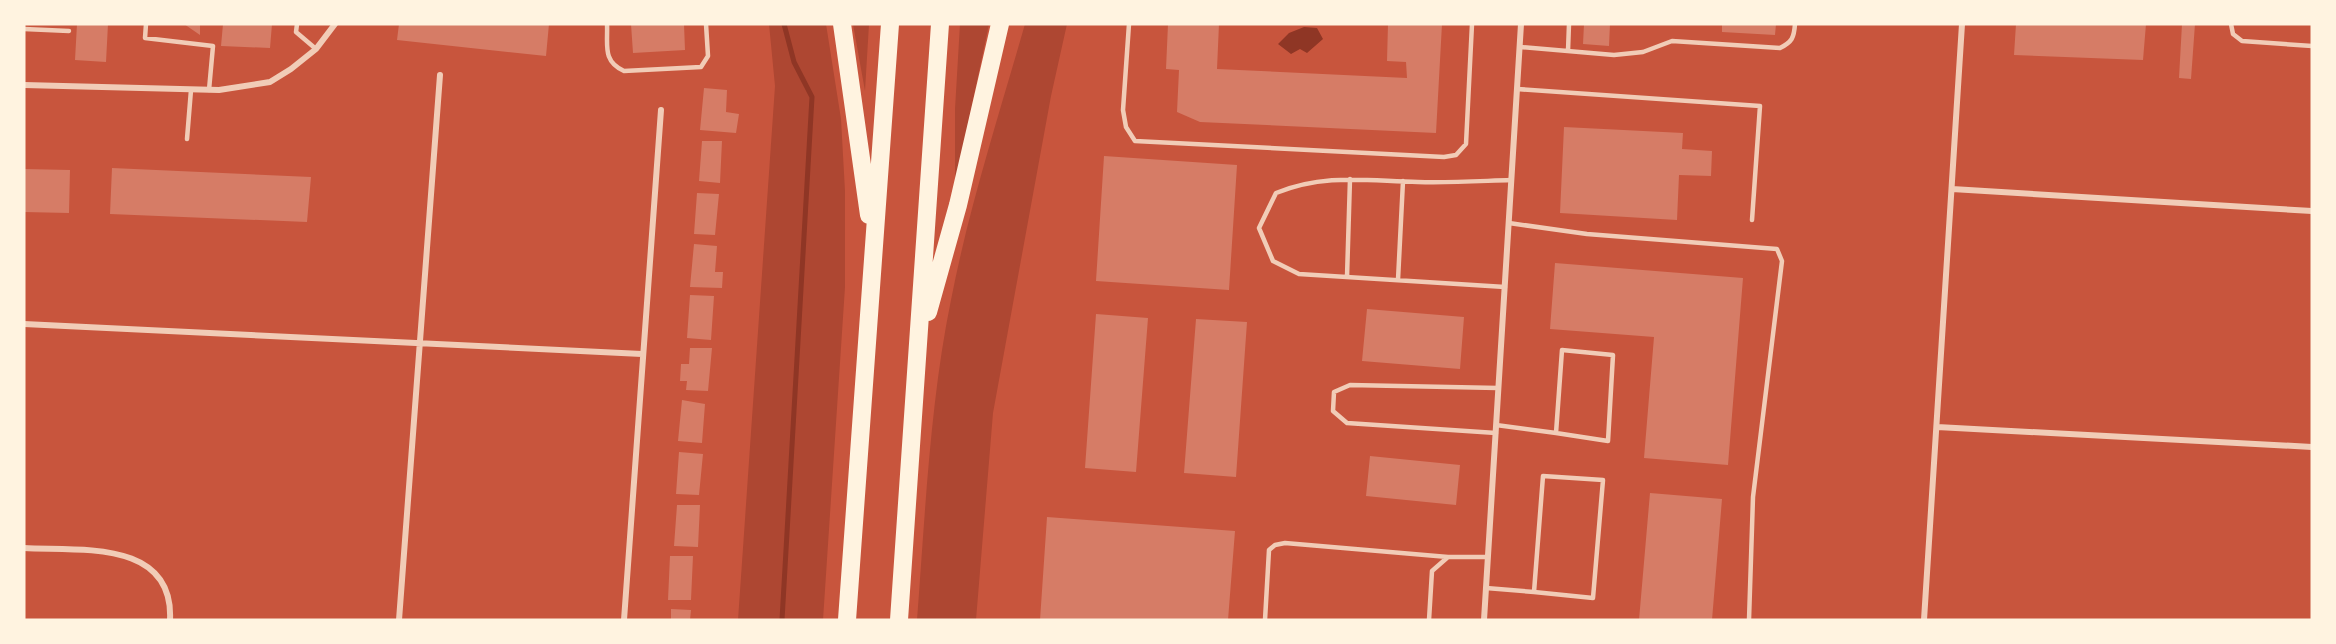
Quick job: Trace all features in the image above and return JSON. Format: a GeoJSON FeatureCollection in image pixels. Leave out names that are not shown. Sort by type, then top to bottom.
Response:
{"type":"FeatureCollection","features":[{"type":"Feature","properties":{"kind":"highway"},"geometry":{"type":"LineString","coordinates":[[842,24],[873,251]]}},
{"type":"Feature","properties":{"kind":"highway"},"geometry":{"type":"LineString","coordinates":[[847,620],[890,24]]}},
{"type":"Feature","properties":{"kind":"highway"},"geometry":{"type":"LineString","coordinates":[[899,620],[940,24]]}},
{"type":"Feature","properties":{"kind":"highway"},"geometry":{"type":"LineString","coordinates":[[918,348],[958,205],[1000,24]]}},
{"type":"Feature","properties":{"kind":"street"},"geometry":{"type":"LineString","coordinates":[[24,85],[210,90],[270,82],[316,49],[335,24]]}},
{"type":"Feature","properties":{"kind":"street"},"geometry":{"type":"LineString","coordinates":[[1484,620],[1521,24]]}},
{"type":"Feature","properties":{"kind":"street"},"geometry":{"type":"LineString","coordinates":[[1924,620],[1962,24]]}},
{"type":"Feature","properties":{"kind":"street"},"geometry":{"type":"LineString","coordinates":[[399,620],[440,75]]}},
{"type":"Feature","properties":{"kind":"street"},"geometry":{"type":"LineString","coordinates":[[624,620],[661,110]]}},
{"type":"Feature","properties":{"kind":"street"},"geometry":{"type":"LineString","coordinates":[[1952,189],[2312,211]]}},
{"type":"Feature","properties":{"kind":"street"},"geometry":{"type":"LineString","coordinates":[[24,324],[642,354]]}},
{"type":"Feature","properties":{"kind":"street"},"geometry":{"type":"LineString","coordinates":[[1936,427],[2312,447]]}},
{"type":"Feature","properties":{"kind":"street"},"geometry":{"type":"LineString","coordinates":[[24,548],[125,555],[140,561],[157,575],[169,594],[170,620]]}},
{"type":"Feature","properties":{"kind":"lane"},"geometry":{"type":"LineString","coordinates":[[146,24],[145,38],[213,45],[210,90]]}},
{"type":"Feature","properties":{"kind":"lane"},"geometry":{"type":"LineString","coordinates":[[297,24],[296,32],[316,49]]}},
{"type":"Feature","properties":{"kind":"lane"},"geometry":{"type":"LineString","coordinates":[[607,24],[608,58],[613,66],[624,71],[700,67],[708,56],[706,24]]}},
{"type":"Feature","properties":{"kind":"lane"},"geometry":{"type":"LineString","coordinates":[[1129,24],[1123,110],[1126,127],[1134,141],[1444,157],[1456,155],[1466,144],[1472,24]]}},
{"type":"Feature","properties":{"kind":"lane"},"geometry":{"type":"LineString","coordinates":[[1568,51],[1569,24]]}},
{"type":"Feature","properties":{"kind":"lane"},"geometry":{"type":"LineString","coordinates":[[1520,47],[1614,55],[1643,51],[1672,41],[1780,48],[1790,43],[1794,36],[1795,24]]}},
{"type":"Feature","properties":{"kind":"lane"},"geometry":{"type":"LineString","coordinates":[[2231,24],[2233,34],[2242,41],[2312,46]]}},
{"type":"Feature","properties":{"kind":"lane"},"geometry":{"type":"LineString","coordinates":[[24,29],[69,31]]}},
{"type":"Feature","properties":{"kind":"lane"},"geometry":{"type":"LineString","coordinates":[[187,139],[191,90]]}},
{"type":"Feature","properties":{"kind":"lane"},"geometry":{"type":"LineString","coordinates":[[1517,90],[1760,106],[1752,220]]}},
{"type":"Feature","properties":{"kind":"lane"},"geometry":{"type":"LineString","coordinates":[[1505,287],[1299,274],[1273,261],[1259,228],[1276,193],[1299,183],[1350,178],[1403,181],[1511,180]]}},
{"type":"Feature","properties":{"kind":"lane"},"geometry":{"type":"LineString","coordinates":[[1347,277],[1350,178]]}},
{"type":"Feature","properties":{"kind":"lane"},"geometry":{"type":"LineString","coordinates":[[1398,280],[1403,181]]}},
{"type":"Feature","properties":{"kind":"lane"},"geometry":{"type":"LineString","coordinates":[[1509,223],[1587,234],[1777,249],[1782,261],[1753,497],[1749,620]]}},
{"type":"Feature","properties":{"kind":"lane"},"geometry":{"type":"LineString","coordinates":[[1498,388],[1350,385],[1334,392],[1333,411],[1347,423],[1496,429],[1608,441],[1614,355],[1562,350],[1556,434]]}},
{"type":"Feature","properties":{"kind":"lane"},"geometry":{"type":"LineString","coordinates":[[1486,588],[1593,598],[1603,480],[1543,476],[1534,592]]}},
{"type":"Feature","properties":{"kind":"lane"},"geometry":{"type":"LineString","coordinates":[[1265,620],[1269,550],[1275,545],[1285,543],[1448,557],[1488,557]]}},
{"type":"Feature","properties":{"kind":"lane"},"geometry":{"type":"LineString","coordinates":[[1429,620],[1432,571],[1448,557]]}},
{"type":"Feature","properties":{"kind":"shaded area"},"geometry":{"type":"Polygon","coordinates":[[[769,24],[826,24],[841,119],[845,191],[845,287],[823,620],[738,620],[775,86],[769,24]]]}},
{"type":"Feature","properties":{"kind":"shaded area"},"geometry":{"type":"Polygon","coordinates":[[[853,24],[869,24],[865,91],[853,24]]]}},
{"type":"Feature","properties":{"kind":"shaded area"},"geometry":{"type":"Polygon","coordinates":[[[960,24],[989,24],[955,186],[955,109],[960,24]]]}},
{"type":"Feature","properties":{"kind":"shaded area"},"geometry":{"type":"Polygon","coordinates":[[[1025,24],[1067,24],[1051,96],[993,413],[976,620],[917,620],[929,459],[944,339],[966,230],[1025,24]]]}},
{"type":"Feature","properties":{"kind":"shaded area"},"geometry":{"type":"Polygon","coordinates":[[[1304,27],[1317,28],[1323,39],[1307,53],[1300,49],[1291,54],[1278,44],[1289,33],[1304,27]]]}},
{"type":"Feature","properties":{"kind":"building"},"geometry":{"type":"Polygon","coordinates":[[[77,24],[108,24],[106,62],[75,60],[77,24]]]}},
{"type":"Feature","properties":{"kind":"building"},"geometry":{"type":"Polygon","coordinates":[[[184,24],[200,24],[200,35],[184,24]]]}},
{"type":"Feature","properties":{"kind":"building"},"geometry":{"type":"Polygon","coordinates":[[[223,24],[272,24],[270,48],[221,46],[223,24]]]}},
{"type":"Feature","properties":{"kind":"building"},"geometry":{"type":"Polygon","coordinates":[[[399,24],[549,24],[546,56],[397,40],[399,24]]]}},
{"type":"Feature","properties":{"kind":"building"},"geometry":{"type":"Polygon","coordinates":[[[631,24],[684,24],[685,50],[633,53],[631,24]]]}},
{"type":"Feature","properties":{"kind":"building"},"geometry":{"type":"Polygon","coordinates":[[[1168,24],[1219,24],[1217,69],[1407,78],[1406,62],[1387,61],[1388,24],[1442,24],[1436,133],[1200,122],[1177,112],[1179,70],[1166,69],[1168,24]]]}},
{"type":"Feature","properties":{"kind":"building"},"geometry":{"type":"Polygon","coordinates":[[[1584,24],[1610,24],[1609,46],[1583,44],[1584,24]]]}},
{"type":"Feature","properties":{"kind":"building"},"geometry":{"type":"Polygon","coordinates":[[[1722,24],[1776,24],[1775,35],[1722,32],[1722,24]]]}},
{"type":"Feature","properties":{"kind":"building"},"geometry":{"type":"Polygon","coordinates":[[[2016,24],[2146,24],[2143,60],[2014,55],[2016,24]]]}},
{"type":"Feature","properties":{"kind":"building"},"geometry":{"type":"Polygon","coordinates":[[[2182,24],[2195,24],[2191,79],[2179,78],[2182,24]]]}},
{"type":"Feature","properties":{"kind":"building"},"geometry":{"type":"Polygon","coordinates":[[[704,88],[727,90],[726,112],[739,114],[736,133],[700,130],[704,88]]]}},
{"type":"Feature","properties":{"kind":"building"},"geometry":{"type":"Polygon","coordinates":[[[1564,127],[1683,133],[1682,149],[1712,151],[1711,176],[1679,175],[1677,220],[1560,213],[1564,127]]]}},
{"type":"Feature","properties":{"kind":"building"},"geometry":{"type":"Polygon","coordinates":[[[702,141],[722,141],[720,183],[699,181],[702,141]]]}},
{"type":"Feature","properties":{"kind":"building"},"geometry":{"type":"Polygon","coordinates":[[[1104,156],[1237,165],[1229,290],[1096,281],[1104,156]]]}},
{"type":"Feature","properties":{"kind":"building"},"geometry":{"type":"Polygon","coordinates":[[[112,168],[311,177],[307,222],[110,214],[112,168]]]}},
{"type":"Feature","properties":{"kind":"building"},"geometry":{"type":"Polygon","coordinates":[[[24,169],[70,170],[69,213],[24,212],[24,169]]]}},
{"type":"Feature","properties":{"kind":"building"},"geometry":{"type":"Polygon","coordinates":[[[697,193],[719,194],[715,235],[694,234],[697,193]]]}},
{"type":"Feature","properties":{"kind":"building"},"geometry":{"type":"Polygon","coordinates":[[[694,244],[717,246],[715,272],[723,272],[722,288],[690,287],[694,244]]]}},
{"type":"Feature","properties":{"kind":"building"},"geometry":{"type":"Polygon","coordinates":[[[1555,263],[1743,278],[1728,465],[1644,458],[1654,337],[1550,329],[1555,263]]]}},
{"type":"Feature","properties":{"kind":"building"},"geometry":{"type":"Polygon","coordinates":[[[690,295],[714,296],[711,340],[687,338],[690,295]]]}},
{"type":"Feature","properties":{"kind":"building"},"geometry":{"type":"Polygon","coordinates":[[[1367,309],[1464,317],[1460,369],[1362,361],[1367,309]]]}},
{"type":"Feature","properties":{"kind":"building"},"geometry":{"type":"Polygon","coordinates":[[[1096,314],[1148,318],[1136,472],[1085,468],[1096,314]]]}},
{"type":"Feature","properties":{"kind":"building"},"geometry":{"type":"Polygon","coordinates":[[[1196,319],[1247,322],[1236,477],[1184,473],[1196,319]]]}},
{"type":"Feature","properties":{"kind":"building"},"geometry":{"type":"Polygon","coordinates":[[[690,348],[712,348],[708,391],[686,390],[687,381],[680,381],[681,364],[689,364],[690,348]]]}},
{"type":"Feature","properties":{"kind":"building"},"geometry":{"type":"Polygon","coordinates":[[[682,400],[705,404],[702,443],[678,441],[682,400]]]}},
{"type":"Feature","properties":{"kind":"building"},"geometry":{"type":"Polygon","coordinates":[[[679,452],[703,454],[699,495],[676,494],[679,452]]]}},
{"type":"Feature","properties":{"kind":"building"},"geometry":{"type":"Polygon","coordinates":[[[1370,456],[1460,465],[1456,505],[1366,496],[1370,456]]]}},
{"type":"Feature","properties":{"kind":"building"},"geometry":{"type":"Polygon","coordinates":[[[1650,493],[1722,499],[1712,620],[1639,620],[1650,493]]]}},
{"type":"Feature","properties":{"kind":"building"},"geometry":{"type":"Polygon","coordinates":[[[677,505],[700,505],[698,547],[674,546],[677,505]]]}},
{"type":"Feature","properties":{"kind":"building"},"geometry":{"type":"Polygon","coordinates":[[[1047,517],[1235,531],[1228,620],[1040,620],[1047,517]]]}},
{"type":"Feature","properties":{"kind":"building"},"geometry":{"type":"Polygon","coordinates":[[[670,556],[693,556],[691,600],[668,600],[670,556]]]}},
{"type":"Feature","properties":{"kind":"building"},"geometry":{"type":"Polygon","coordinates":[[[671,609],[691,610],[690,620],[671,620],[671,609]]]}},
{"type":"Feature","properties":{"kind":"waterway"},"geometry":{"type":"LineString","coordinates":[[782,620],[812,97],[794,62],[784,24]]}}]}
